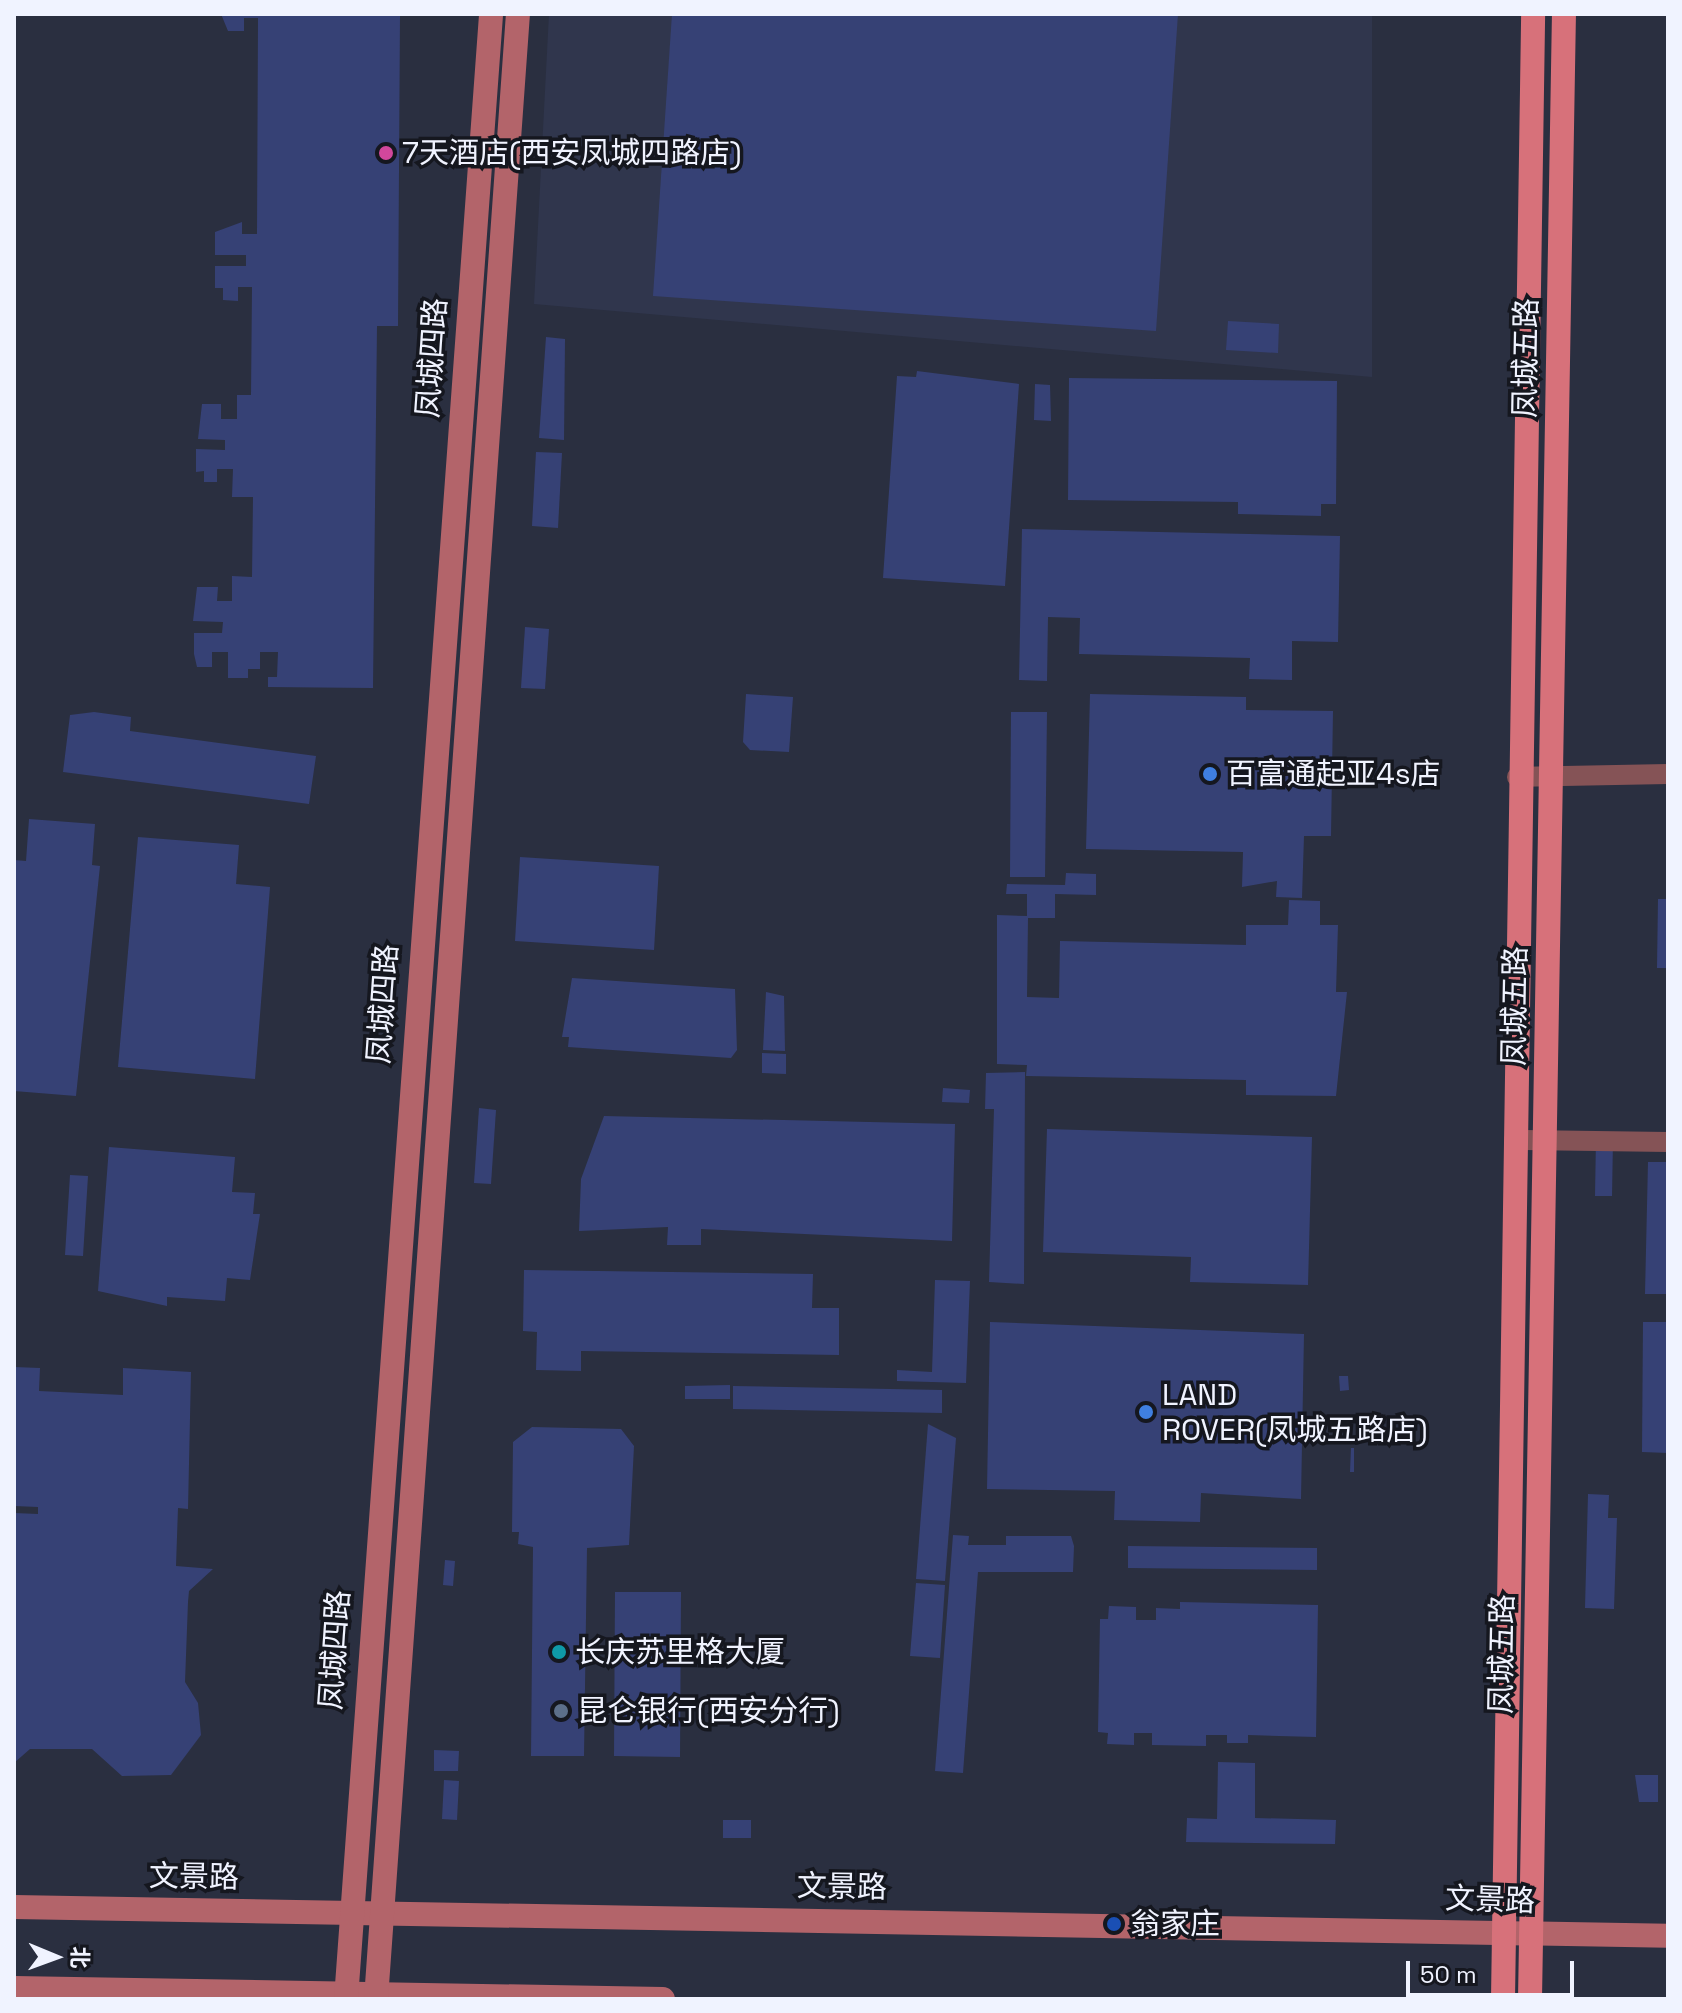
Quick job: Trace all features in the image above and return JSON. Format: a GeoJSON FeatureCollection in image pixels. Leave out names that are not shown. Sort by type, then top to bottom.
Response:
{"type":"FeatureCollection","features":[{"type":"Feature","properties":{"kind":"main road","name":"凤城五路"},"geometry":{"type":"LineString","coordinates":[[1503,1999],[1517,777],[1533,14]]}},
{"type":"Feature","properties":{"kind":"main road","name":"凤城五路"},"geometry":{"type":"LineString","coordinates":[[1530,1999],[1528,1933],[1564,14]]}},
{"type":"Feature","properties":{"kind":"street","name":"凤城四路"},"geometry":{"type":"LineString","coordinates":[[346,1997],[349,1911],[491,14]]}},
{"type":"Feature","properties":{"kind":"street","name":"凤城四路"},"geometry":{"type":"LineString","coordinates":[[376,1997],[518,14]]}},
{"type":"Feature","properties":{"kind":"street"},"geometry":{"type":"LineString","coordinates":[[1517,777],[1668,774]]}},
{"type":"Feature","properties":{"kind":"street"},"geometry":{"type":"LineString","coordinates":[[1514,1140],[1668,1142]]}},
{"type":"Feature","properties":{"kind":"street","name":"文景路"},"geometry":{"type":"LineString","coordinates":[[14,1907],[1668,1936]]}},
{"type":"Feature","properties":{"kind":"street"},"geometry":{"type":"LineString","coordinates":[[14,1988],[346,1997],[663,1999]]}},
{"type":"Feature","properties":{"kind":"shaded area"},"geometry":{"type":"Polygon","coordinates":[[[549,14],[1372,14],[1372,377],[534,304],[549,14]]]}},
{"type":"Feature","properties":{"kind":"building"},"geometry":{"type":"Polygon","coordinates":[[[221,14],[400,14],[398,326],[377,326],[373,688],[268,687],[268,677],[277,677],[278,652],[260,652],[260,669],[248,669],[248,678],[228,678],[228,652],[212,652],[212,667],[197,667],[194,654],[194,633],[222,633],[223,622],[193,621],[197,587],[218,587],[217,601],[232,601],[232,576],[252,577],[253,497],[232,497],[233,469],[217,469],[217,482],[204,482],[204,471],[196,472],[196,449],[225,450],[225,440],[198,439],[202,404],[221,404],[221,419],[237,419],[237,395],[251,395],[252,287],[238,287],[238,301],[223,300],[223,288],[215,288],[215,266],[246,266],[246,255],[215,255],[215,232],[242,222],[242,234],[257,234],[258,18],[244,18],[244,31],[228,31],[221,14]]]}},
{"type":"Feature","properties":{"kind":"building"},"geometry":{"type":"Polygon","coordinates":[[[672,14],[1178,14],[1156,331],[653,296],[672,14]]]}},
{"type":"Feature","properties":{"kind":"building"},"geometry":{"type":"Polygon","coordinates":[[[1228,321],[1279,324],[1278,353],[1226,350],[1228,321]]]}},
{"type":"Feature","properties":{"kind":"building"},"geometry":{"type":"Polygon","coordinates":[[[546,337],[565,339],[564,440],[539,438],[546,337]]]}},
{"type":"Feature","properties":{"kind":"building"},"geometry":{"type":"Polygon","coordinates":[[[917,371],[1019,384],[1005,586],[883,578],[897,376],[916,377],[917,371]]]}},
{"type":"Feature","properties":{"kind":"building"},"geometry":{"type":"Polygon","coordinates":[[[1069,378],[1337,381],[1336,504],[1321,504],[1321,516],[1238,514],[1238,502],[1068,500],[1069,378]]]}},
{"type":"Feature","properties":{"kind":"building"},"geometry":{"type":"Polygon","coordinates":[[[1035,384],[1050,385],[1051,421],[1034,420],[1035,384]]]}},
{"type":"Feature","properties":{"kind":"building"},"geometry":{"type":"Polygon","coordinates":[[[536,452],[562,453],[558,528],[532,526],[536,452]]]}},
{"type":"Feature","properties":{"kind":"building"},"geometry":{"type":"Polygon","coordinates":[[[1022,529],[1340,536],[1338,642],[1292,641],[1292,680],[1249,679],[1250,658],[1079,654],[1080,618],[1048,617],[1047,681],[1019,680],[1022,529]]]}},
{"type":"Feature","properties":{"kind":"building"},"geometry":{"type":"Polygon","coordinates":[[[525,627],[549,629],[545,689],[521,688],[525,627]]]}},
{"type":"Feature","properties":{"kind":"building"},"geometry":{"type":"Polygon","coordinates":[[[746,694],[793,697],[789,752],[750,750],[743,742],[746,694]]]}},
{"type":"Feature","properties":{"kind":"building","name":"百富通起亚4s店"},"geometry":{"type":"Polygon","coordinates":[[[1090,694],[1246,697],[1246,710],[1333,711],[1331,836],[1304,836],[1302,898],[1276,897],[1277,881],[1242,887],[1243,852],[1086,849],[1090,694]]]}},
{"type":"Feature","properties":{"kind":"building"},"geometry":{"type":"Polygon","coordinates":[[[94,712],[131,717],[130,731],[316,756],[309,804],[63,772],[70,715],[94,712]]]}},
{"type":"Feature","properties":{"kind":"building"},"geometry":{"type":"Polygon","coordinates":[[[1011,712],[1047,712],[1045,877],[1010,877],[1011,712]]]}},
{"type":"Feature","properties":{"kind":"building"},"geometry":{"type":"Polygon","coordinates":[[[29,819],[95,824],[92,865],[100,866],[76,1096],[14,1091],[14,860],[26,861],[29,819]]]}},
{"type":"Feature","properties":{"kind":"building"},"geometry":{"type":"Polygon","coordinates":[[[138,837],[239,845],[236,884],[270,887],[255,1079],[118,1067],[138,837]]]}},
{"type":"Feature","properties":{"kind":"building"},"geometry":{"type":"Polygon","coordinates":[[[520,857],[659,866],[654,950],[515,941],[520,857]]]}},
{"type":"Feature","properties":{"kind":"building"},"geometry":{"type":"Polygon","coordinates":[[[1066,873],[1096,874],[1096,895],[1055,894],[1055,918],[1028,918],[1027,997],[1059,998],[1060,941],[1246,945],[1246,925],[1288,925],[1289,900],[1320,901],[1320,925],[1338,925],[1336,992],[1347,992],[1336,1096],[1246,1095],[1246,1080],[1026,1076],[1027,1065],[997,1064],[997,915],[1027,916],[1027,894],[1006,894],[1007,884],[1065,885],[1066,873]]]}},
{"type":"Feature","properties":{"kind":"building"},"geometry":{"type":"Polygon","coordinates":[[[1658,899],[1668,899],[1668,968],[1657,968],[1658,899]]]}},
{"type":"Feature","properties":{"kind":"building"},"geometry":{"type":"Polygon","coordinates":[[[572,978],[735,989],[737,1050],[731,1058],[568,1047],[569,1037],[562,1037],[572,978]]]}},
{"type":"Feature","properties":{"kind":"building"},"geometry":{"type":"Polygon","coordinates":[[[766,992],[784,996],[785,1051],[763,1050],[766,992]]]}},
{"type":"Feature","properties":{"kind":"building"},"geometry":{"type":"Polygon","coordinates":[[[762,1053],[786,1054],[786,1074],[762,1073],[762,1053]]]}},
{"type":"Feature","properties":{"kind":"building"},"geometry":{"type":"Polygon","coordinates":[[[1025,1072],[1024,1284],[989,1282],[994,1109],[985,1109],[986,1073],[1025,1072]]]}},
{"type":"Feature","properties":{"kind":"building"},"geometry":{"type":"Polygon","coordinates":[[[943,1088],[970,1090],[969,1103],[942,1102],[943,1088]]]}},
{"type":"Feature","properties":{"kind":"building"},"geometry":{"type":"Polygon","coordinates":[[[479,1108],[496,1110],[491,1184],[474,1183],[479,1108]]]}},
{"type":"Feature","properties":{"kind":"building"},"geometry":{"type":"Polygon","coordinates":[[[604,1116],[955,1124],[952,1241],[701,1229],[701,1245],[667,1245],[668,1227],[579,1231],[581,1179],[604,1116]]]}},
{"type":"Feature","properties":{"kind":"building"},"geometry":{"type":"Polygon","coordinates":[[[1047,1129],[1312,1137],[1308,1285],[1190,1282],[1191,1257],[1043,1252],[1047,1129]]]}},
{"type":"Feature","properties":{"kind":"building"},"geometry":{"type":"Polygon","coordinates":[[[1596,1138],[1613,1139],[1612,1196],[1595,1196],[1596,1138]]]}},
{"type":"Feature","properties":{"kind":"building"},"geometry":{"type":"Polygon","coordinates":[[[109,1147],[235,1157],[232,1192],[255,1193],[253,1214],[260,1214],[250,1280],[227,1278],[225,1301],[167,1297],[167,1306],[98,1291],[109,1147]]]}},
{"type":"Feature","properties":{"kind":"building"},"geometry":{"type":"Polygon","coordinates":[[[1648,1162],[1668,1162],[1668,1294],[1645,1294],[1648,1162]]]}},
{"type":"Feature","properties":{"kind":"building"},"geometry":{"type":"Polygon","coordinates":[[[70,1175],[88,1176],[83,1256],[65,1255],[70,1175]]]}},
{"type":"Feature","properties":{"kind":"building"},"geometry":{"type":"Polygon","coordinates":[[[524,1270],[813,1274],[812,1308],[839,1308],[839,1355],[581,1351],[581,1371],[536,1370],[537,1332],[523,1331],[524,1270]]]}},
{"type":"Feature","properties":{"kind":"building"},"geometry":{"type":"Polygon","coordinates":[[[935,1280],[970,1281],[966,1383],[897,1381],[897,1370],[932,1372],[935,1280]]]}},
{"type":"Feature","properties":{"kind":"building","name":"LAND ROVER(凤城五路店)"},"geometry":{"type":"Polygon","coordinates":[[[990,1322],[1304,1334],[1301,1499],[1201,1493],[1200,1522],[1114,1520],[1115,1491],[987,1489],[990,1322]]]}},
{"type":"Feature","properties":{"kind":"building"},"geometry":{"type":"Polygon","coordinates":[[[1643,1322],[1668,1322],[1668,1453],[1642,1452],[1643,1322]]]}},
{"type":"Feature","properties":{"kind":"building"},"geometry":{"type":"Polygon","coordinates":[[[14,1367],[40,1368],[39,1391],[123,1395],[123,1368],[191,1372],[188,1509],[178,1508],[176,1566],[213,1569],[189,1591],[188,1602],[185,1682],[198,1703],[201,1735],[171,1775],[122,1776],[92,1749],[30,1749],[14,1763],[14,1513],[38,1514],[38,1507],[14,1506],[14,1367]]]}},
{"type":"Feature","properties":{"kind":"building"},"geometry":{"type":"Polygon","coordinates":[[[1339,1376],[1348,1376],[1349,1390],[1340,1391],[1339,1376]]]}},
{"type":"Feature","properties":{"kind":"building"},"geometry":{"type":"Polygon","coordinates":[[[730,1385],[730,1399],[685,1399],[685,1386],[730,1385]]]}},
{"type":"Feature","properties":{"kind":"building"},"geometry":{"type":"Polygon","coordinates":[[[733,1386],[942,1390],[942,1413],[733,1409],[733,1386]]]}},
{"type":"Feature","properties":{"kind":"building"},"geometry":{"type":"Polygon","coordinates":[[[928,1424],[956,1438],[945,1581],[916,1579],[928,1424]]]}},
{"type":"Feature","properties":{"kind":"building","name":"长庆苏里格大厦"},"geometry":{"type":"Polygon","coordinates":[[[532,1427],[621,1429],[634,1446],[629,1545],[587,1548],[584,1756],[531,1756],[533,1547],[518,1544],[519,1532],[512,1532],[513,1442],[532,1427]]]}},
{"type":"Feature","properties":{"kind":"building"},"geometry":{"type":"Polygon","coordinates":[[[1351,1448],[1354,1448],[1354,1472],[1350,1472],[1351,1448]]]}},
{"type":"Feature","properties":{"kind":"building"},"geometry":{"type":"Polygon","coordinates":[[[1588,1494],[1609,1495],[1608,1518],[1617,1518],[1614,1609],[1585,1608],[1588,1494]]]}},
{"type":"Feature","properties":{"kind":"building"},"geometry":{"type":"Polygon","coordinates":[[[953,1535],[969,1536],[968,1545],[1006,1545],[1006,1536],[1071,1536],[1074,1546],[1073,1572],[978,1572],[963,1773],[935,1771],[953,1535]]]}},
{"type":"Feature","properties":{"kind":"building"},"geometry":{"type":"Polygon","coordinates":[[[1128,1546],[1317,1548],[1317,1570],[1128,1568],[1128,1546]]]}},
{"type":"Feature","properties":{"kind":"building"},"geometry":{"type":"Polygon","coordinates":[[[445,1560],[455,1561],[453,1586],[443,1585],[445,1560]]]}},
{"type":"Feature","properties":{"kind":"building"},"geometry":{"type":"Polygon","coordinates":[[[916,1583],[945,1585],[940,1658],[910,1656],[916,1583]]]}},
{"type":"Feature","properties":{"kind":"building"},"geometry":{"type":"Polygon","coordinates":[[[615,1592],[681,1592],[680,1757],[614,1756],[615,1592]]]}},
{"type":"Feature","properties":{"kind":"building"},"geometry":{"type":"Polygon","coordinates":[[[1180,1602],[1318,1605],[1316,1737],[1248,1735],[1248,1743],[1227,1743],[1227,1735],[1206,1735],[1206,1746],[1152,1745],[1152,1733],[1134,1733],[1134,1745],[1107,1744],[1108,1733],[1098,1732],[1100,1619],[1108,1619],[1109,1606],[1136,1607],[1136,1620],[1156,1620],[1156,1608],[1180,1609],[1180,1602]]]}},
{"type":"Feature","properties":{"kind":"building"},"geometry":{"type":"Polygon","coordinates":[[[434,1750],[459,1751],[458,1771],[434,1771],[434,1750]]]}},
{"type":"Feature","properties":{"kind":"building"},"geometry":{"type":"Polygon","coordinates":[[[1218,1762],[1255,1763],[1255,1818],[1336,1820],[1335,1844],[1186,1842],[1187,1818],[1217,1819],[1218,1762]]]}},
{"type":"Feature","properties":{"kind":"building"},"geometry":{"type":"Polygon","coordinates":[[[1635,1775],[1658,1775],[1658,1802],[1639,1802],[1635,1775]]]}},
{"type":"Feature","properties":{"kind":"building"},"geometry":{"type":"Polygon","coordinates":[[[444,1780],[459,1781],[457,1820],[442,1819],[444,1780]]]}},
{"type":"Feature","properties":{"kind":"building"},"geometry":{"type":"Polygon","coordinates":[[[723,1820],[751,1820],[751,1838],[723,1838],[723,1820]]]}},
{"type":"Feature","properties":{"kind":"place","name":"7天酒店(西安凤城四路店)"},"geometry":{"type":"Point","coordinates":[386,153]}},
{"type":"Feature","properties":{"kind":"place","name":"百富通起亚4s店"},"geometry":{"type":"Point","coordinates":[1210,774]}},
{"type":"Feature","properties":{"kind":"place","name":"LAND ROVER(凤城五路店)"},"geometry":{"type":"Point","coordinates":[1146,1412]}},
{"type":"Feature","properties":{"kind":"place","name":"长庆苏里格大厦"},"geometry":{"type":"Point","coordinates":[559,1652]}},
{"type":"Feature","properties":{"kind":"place","name":"昆仑银行(西安分行)"},"geometry":{"type":"Point","coordinates":[561,1711]}},
{"type":"Feature","properties":{"kind":"place","name":"翁家庄"},"geometry":{"type":"Point","coordinates":[1114,1924]}}]}
